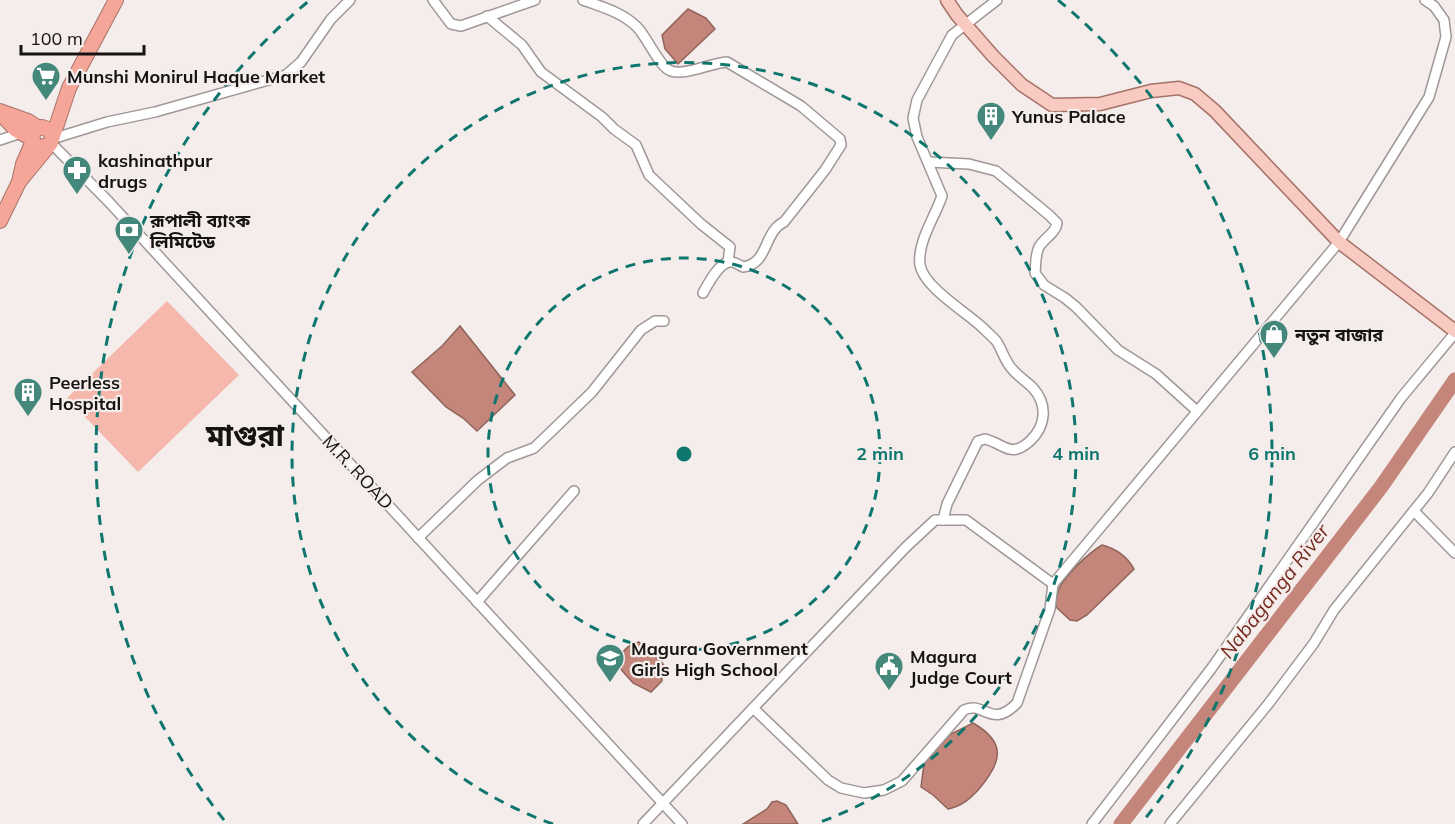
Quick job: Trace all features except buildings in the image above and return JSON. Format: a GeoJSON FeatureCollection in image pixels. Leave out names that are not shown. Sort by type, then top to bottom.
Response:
{"type":"FeatureCollection","features":[{"type":"Feature","properties":{"kind":"highway"},"geometry":{"type":"LineString","coordinates":[[0,221],[19,182],[50,142],[69,88],[116,0]]}},
{"type":"Feature","properties":{"kind":"highway"},"geometry":{"type":"LineString","coordinates":[[19,182],[33,134],[69,88]]}},
{"type":"Feature","properties":{"kind":"highway"},"geometry":{"type":"LineString","coordinates":[[0,112],[33,134],[40,147],[50,142]]}},
{"type":"Feature","properties":{"kind":"main road"},"geometry":{"type":"LineString","coordinates":[[947,0],[965,25],[993,56],[1022,85],[1052,105],[1100,104],[1151,91],[1179,88],[1195,94],[1215,111],[1339,242],[1455,332]]}},
{"type":"Feature","properties":{"kind":"street"},"geometry":{"type":"LineString","coordinates":[[50,142],[286,75],[301,62],[331,19],[351,0]]}},
{"type":"Feature","properties":{"kind":"street"},"geometry":{"type":"LineString","coordinates":[[433,0],[451,24],[461,26],[535,0]]}},
{"type":"Feature","properties":{"kind":"street"},"geometry":{"type":"LineString","coordinates":[[583,0],[616,12],[637,27],[651,45],[657,58],[665,68],[672,72],[727,62],[801,106],[840,139],[841,145],[825,170],[784,222],[777,225],[771,232],[759,260],[743,267],[728,262],[721,267],[703,293]]}},
{"type":"Feature","properties":{"kind":"street"},"geometry":{"type":"LineString","coordinates":[[943,520],[947,504],[978,441],[985,438],[1012,450],[1021,449],[1033,438],[1044,420],[1042,402],[1033,388],[1006,363],[997,342],[926,280],[920,265],[922,242],[942,196],[917,137],[913,118],[917,100],[952,35],[997,0]]}},
{"type":"Feature","properties":{"kind":"street"},"geometry":{"type":"LineString","coordinates":[[753,708],[834,785],[864,793],[884,789],[902,781],[964,711],[975,708],[990,715],[1000,715],[1010,711],[1017,703],[1050,609],[1053,584],[1339,242],[1429,97],[1446,37],[1444,21],[1434,6],[1425,0]]}},
{"type":"Feature","properties":{"kind":"street"},"geometry":{"type":"LineString","coordinates":[[487,16],[522,45],[541,72],[636,145],[649,175],[692,213],[701,224],[730,247],[728,262]]}},
{"type":"Feature","properties":{"kind":"street"},"geometry":{"type":"LineString","coordinates":[[0,140],[33,134]]}},
{"type":"Feature","properties":{"kind":"street","name":"M.R. ROAD"},"geometry":{"type":"LineString","coordinates":[[50,142],[108,201],[682,824]]}},
{"type":"Feature","properties":{"kind":"street"},"geometry":{"type":"LineString","coordinates":[[929,162],[969,164],[996,171],[1050,215],[1057,223],[1057,228],[1040,246],[1036,256],[1035,273],[1044,285],[1076,307],[1118,350],[1156,374],[1197,411]]}},
{"type":"Feature","properties":{"kind":"street"},"geometry":{"type":"LineString","coordinates":[[418,538],[478,480],[507,459],[534,448],[592,392],[641,330],[655,321],[664,321]]}},
{"type":"Feature","properties":{"kind":"street"},"geometry":{"type":"LineString","coordinates":[[1092,824],[1211,669],[1401,398],[1455,332]]}},
{"type":"Feature","properties":{"kind":"street"},"geometry":{"type":"LineString","coordinates":[[1170,824],[1269,703],[1314,643],[1334,610],[1428,493],[1455,452]]}},
{"type":"Feature","properties":{"kind":"street"},"geometry":{"type":"LineString","coordinates":[[477,602],[574,491]]}},
{"type":"Feature","properties":{"kind":"street"},"geometry":{"type":"LineString","coordinates":[[1414,511],[1455,554]]}},
{"type":"Feature","properties":{"kind":"street"},"geometry":{"type":"LineString","coordinates":[[643,824],[906,547],[935,520],[966,520],[1053,584]]}},
{"type":"Feature","properties":{"kind":"shaded area"},"geometry":{"type":"Polygon","coordinates":[[[688,9],[706,18],[715,29],[678,64],[665,49],[662,35],[688,9]]]}},
{"type":"Feature","properties":{"kind":"shaded area"},"geometry":{"type":"Polygon","coordinates":[[[167,301],[239,375],[138,472],[67,398],[167,301]]]}},
{"type":"Feature","properties":{"kind":"shaded area"},"geometry":{"type":"Polygon","coordinates":[[[460,326],[515,395],[477,431],[446,407],[412,372],[442,346],[460,326]]]}},
{"type":"Feature","properties":{"kind":"shaded area"},"geometry":{"type":"Polygon","coordinates":[[[1102,545],[1121,554],[1134,569],[1087,615],[1077,621],[1070,620],[1056,607],[1061,586],[1077,566],[1102,545]]]}},
{"type":"Feature","properties":{"kind":"shaded area"},"geometry":{"type":"Polygon","coordinates":[[[639,642],[665,667],[662,671],[662,681],[651,692],[633,683],[617,665],[625,650],[639,642]]]}},
{"type":"Feature","properties":{"kind":"shaded area"},"geometry":{"type":"Polygon","coordinates":[[[973,723],[992,738],[996,746],[996,762],[986,780],[972,796],[962,804],[948,809],[921,787],[924,764],[949,735],[973,723]]]}},
{"type":"Feature","properties":{"kind":"shaded area"},"geometry":{"type":"Polygon","coordinates":[[[777,801],[786,805],[798,824],[743,824],[767,809],[772,802],[777,801]]]}},
{"type":"Feature","properties":{"kind":"waterway","name":"Nabaganga River"},"geometry":{"type":"LineString","coordinates":[[1121,824],[1381,487],[1455,380]]}},
{"type":"Feature","properties":{"kind":"place","name":"Munshi Monirul Haque Market"},"geometry":{"type":"Point","coordinates":[46,102]}},
{"type":"Feature","properties":{"kind":"place","name":"Yunus Palace"},"geometry":{"type":"Point","coordinates":[991,142]}},
{"type":"Feature","properties":{"kind":"place","name":"kashinathpur drugs"},"geometry":{"type":"Point","coordinates":[77,196]}},
{"type":"Feature","properties":{"kind":"place","name":"রূপালী ব্যাংক লিমিটেড"},"geometry":{"type":"Point","coordinates":[129,256]}},
{"type":"Feature","properties":{"kind":"place","name":"নতুন বাজার"},"geometry":{"type":"Point","coordinates":[1274,360]}},
{"type":"Feature","properties":{"kind":"place","name":"Peerless Hospital"},"geometry":{"type":"Point","coordinates":[28,418]}},
{"type":"Feature","properties":{"kind":"place","name":"Magura Government Girls High School"},"geometry":{"type":"Point","coordinates":[610,684]}},
{"type":"Feature","properties":{"kind":"place","name":"Magura Judge Court"},"geometry":{"type":"Point","coordinates":[889,692]}},
{"type":"Feature","properties":{"kind":"district","name":"মাগুরা"},"geometry":{"type":"Point","coordinates":[245,435]}}]}
